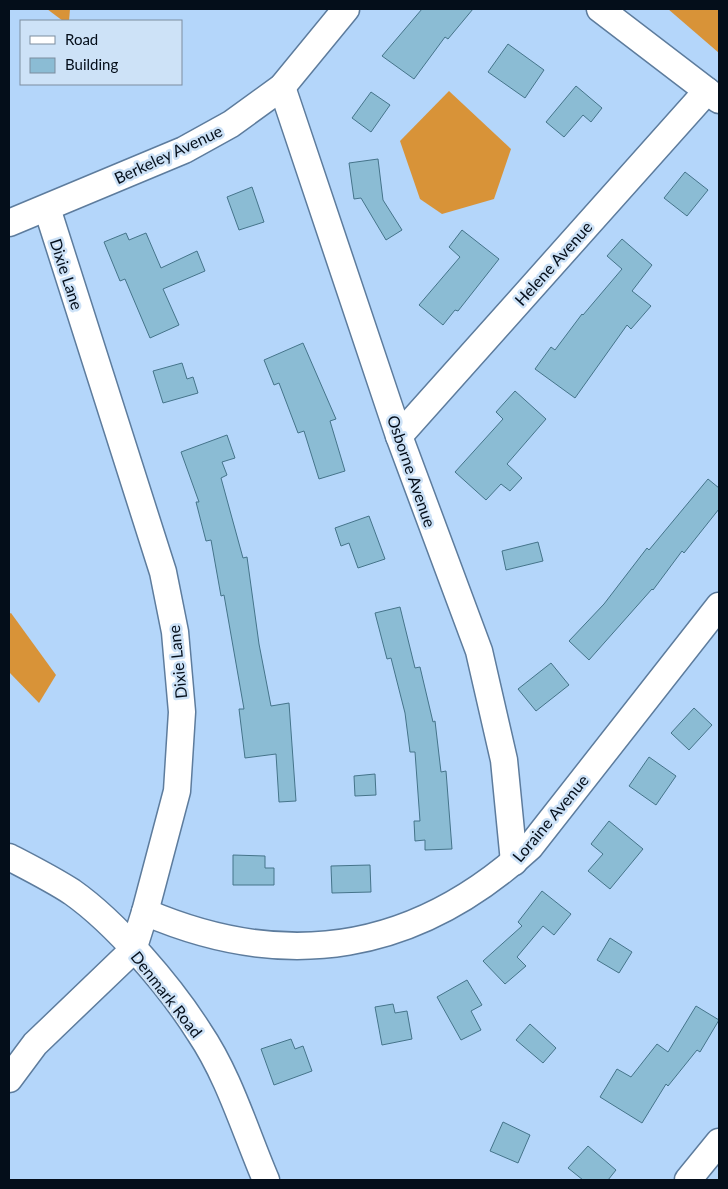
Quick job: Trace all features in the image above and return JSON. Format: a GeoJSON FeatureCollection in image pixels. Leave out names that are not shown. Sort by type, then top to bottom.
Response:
{"type":"FeatureCollection","features":[{"type":"Feature","properties":{"kind":"street","name":"Berkeley Avenue"},"geometry":{"type":"LineString","coordinates":[[9,223],[184,150],[231,124],[282,87],[346,9]]}},
{"type":"Feature","properties":{"kind":"street"},"geometry":{"type":"LineString","coordinates":[[600,9],[713,96]]}},
{"type":"Feature","properties":{"kind":"street","name":"Osborne Avenue"},"geometry":{"type":"LineString","coordinates":[[282,87],[400,436],[479,651],[504,760],[514,862]]}},
{"type":"Feature","properties":{"kind":"street","name":"Helene Avenue"},"geometry":{"type":"LineString","coordinates":[[400,436],[713,96]]}},
{"type":"Feature","properties":{"kind":"street","name":"Dixie Lane"},"geometry":{"type":"LineString","coordinates":[[9,1078],[35,1044],[133,950],[177,791],[182,712],[175,632],[163,572],[46,208]]}},
{"type":"Feature","properties":{"kind":"street","name":"Loraine Avenue"},"geometry":{"type":"LineString","coordinates":[[145,912],[209,936],[243,943],[312,946],[347,942],[406,926],[446,909],[476,891],[514,862],[530,846],[719,606]]}},
{"type":"Feature","properties":{"kind":"street","name":"Denmark Road"},"geometry":{"type":"LineString","coordinates":[[9,858],[72,893],[105,918],[167,988],[200,1032],[221,1072],[266,1180]]}},
{"type":"Feature","properties":{"kind":"street"},"geometry":{"type":"LineString","coordinates":[[688,1180],[719,1142]]}},
{"type":"Feature","properties":{"kind":"shaded area"},"geometry":{"type":"Polygon","coordinates":[[[47,9],[70,9],[69,20],[62,20],[47,9]]]}},
{"type":"Feature","properties":{"kind":"shaded area"},"geometry":{"type":"Polygon","coordinates":[[[668,9],[719,9],[719,53],[668,9]]]}},
{"type":"Feature","properties":{"kind":"shaded area"},"geometry":{"type":"Polygon","coordinates":[[[449,91],[511,149],[494,199],[442,214],[420,199],[400,141],[449,91]]]}},
{"type":"Feature","properties":{"kind":"shaded area"},"geometry":{"type":"Polygon","coordinates":[[[11,613],[56,675],[39,703],[9,672],[9,614],[11,613]]]}},
{"type":"Feature","properties":{"kind":"building"},"geometry":{"type":"Polygon","coordinates":[[[422,9],[473,9],[448,39],[445,37],[414,79],[382,56],[422,9]]]}},
{"type":"Feature","properties":{"kind":"building"},"geometry":{"type":"Polygon","coordinates":[[[508,44],[544,70],[525,98],[488,72],[508,44]]]}},
{"type":"Feature","properties":{"kind":"building"},"geometry":{"type":"Polygon","coordinates":[[[576,86],[602,108],[591,122],[583,115],[564,137],[546,122],[576,86]]]}},
{"type":"Feature","properties":{"kind":"building"},"geometry":{"type":"Polygon","coordinates":[[[371,92],[390,105],[371,132],[352,118],[371,92]]]}},
{"type":"Feature","properties":{"kind":"building"},"geometry":{"type":"Polygon","coordinates":[[[378,159],[383,200],[402,230],[386,240],[361,198],[354,199],[349,163],[378,159]]]}},
{"type":"Feature","properties":{"kind":"building"},"geometry":{"type":"Polygon","coordinates":[[[685,172],[708,190],[687,216],[664,198],[685,172]]]}},
{"type":"Feature","properties":{"kind":"building"},"geometry":{"type":"Polygon","coordinates":[[[252,187],[264,222],[239,230],[227,197],[252,187]]]}},
{"type":"Feature","properties":{"kind":"building"},"geometry":{"type":"Polygon","coordinates":[[[462,230],[499,259],[458,311],[455,310],[443,325],[419,305],[460,257],[449,247],[462,230]]]}},
{"type":"Feature","properties":{"kind":"building"},"geometry":{"type":"Polygon","coordinates":[[[126,233],[129,240],[146,233],[161,268],[197,251],[205,271],[163,289],[179,325],[150,338],[125,279],[120,281],[104,242],[126,233]]]}},
{"type":"Feature","properties":{"kind":"building"},"geometry":{"type":"Polygon","coordinates":[[[622,239],[652,265],[632,291],[651,306],[631,329],[627,325],[575,398],[535,369],[551,347],[555,350],[582,314],[622,269],[607,256],[622,239]]]}},
{"type":"Feature","properties":{"kind":"building"},"geometry":{"type":"Polygon","coordinates":[[[303,343],[336,419],[330,421],[345,471],[319,479],[304,431],[298,433],[279,383],[274,385],[264,360],[303,343]]]}},
{"type":"Feature","properties":{"kind":"building"},"geometry":{"type":"Polygon","coordinates":[[[182,363],[187,379],[193,377],[198,393],[163,403],[153,371],[182,363]]]}},
{"type":"Feature","properties":{"kind":"building"},"geometry":{"type":"Polygon","coordinates":[[[515,391],[546,419],[507,464],[522,478],[510,491],[501,484],[486,500],[455,472],[503,419],[496,412],[515,391]]]}},
{"type":"Feature","properties":{"kind":"building"},"geometry":{"type":"Polygon","coordinates":[[[227,435],[235,458],[222,462],[227,475],[221,478],[243,558],[247,557],[259,644],[271,706],[289,703],[296,801],[279,802],[276,754],[245,758],[239,709],[244,709],[224,595],[221,596],[211,540],[206,541],[196,502],[199,502],[181,452],[227,435]]]}},
{"type":"Feature","properties":{"kind":"building"},"geometry":{"type":"Polygon","coordinates":[[[708,479],[719,488],[719,509],[684,553],[682,551],[653,590],[589,660],[569,641],[604,604],[647,548],[649,550],[708,479]]]}},
{"type":"Feature","properties":{"kind":"building"},"geometry":{"type":"Polygon","coordinates":[[[369,516],[385,559],[358,568],[349,543],[341,546],[335,528],[369,516]]]}},
{"type":"Feature","properties":{"kind":"building"},"geometry":{"type":"Polygon","coordinates":[[[538,542],[543,561],[506,570],[502,551],[538,542]]]}},
{"type":"Feature","properties":{"kind":"building"},"geometry":{"type":"Polygon","coordinates":[[[400,607],[415,668],[420,667],[433,722],[435,721],[441,772],[446,771],[452,849],[425,850],[425,840],[415,841],[414,821],[420,821],[415,752],[410,752],[405,713],[391,658],[387,659],[375,613],[400,607]]]}},
{"type":"Feature","properties":{"kind":"building"},"geometry":{"type":"Polygon","coordinates":[[[551,663],[569,685],[536,711],[518,689],[551,663]]]}},
{"type":"Feature","properties":{"kind":"building"},"geometry":{"type":"Polygon","coordinates":[[[694,708],[712,725],[689,750],[671,733],[694,708]]]}},
{"type":"Feature","properties":{"kind":"building"},"geometry":{"type":"Polygon","coordinates":[[[649,757],[676,776],[656,805],[629,786],[649,757]]]}},
{"type":"Feature","properties":{"kind":"building"},"geometry":{"type":"Polygon","coordinates":[[[375,774],[376,795],[355,796],[354,776],[375,774]]]}},
{"type":"Feature","properties":{"kind":"building"},"geometry":{"type":"Polygon","coordinates":[[[609,821],[643,849],[610,889],[588,871],[603,854],[591,844],[609,821]]]}},
{"type":"Feature","properties":{"kind":"building"},"geometry":{"type":"Polygon","coordinates":[[[233,855],[265,856],[265,868],[274,868],[274,885],[233,885],[233,855]]]}},
{"type":"Feature","properties":{"kind":"building"},"geometry":{"type":"Polygon","coordinates":[[[370,865],[371,892],[332,893],[331,866],[370,865]]]}},
{"type":"Feature","properties":{"kind":"building"},"geometry":{"type":"Polygon","coordinates":[[[542,891],[571,914],[554,935],[543,926],[517,957],[526,966],[505,984],[483,961],[522,926],[518,922],[542,891]]]}},
{"type":"Feature","properties":{"kind":"building"},"geometry":{"type":"Polygon","coordinates":[[[610,938],[632,952],[619,973],[597,960],[610,938]]]}},
{"type":"Feature","properties":{"kind":"building"},"geometry":{"type":"Polygon","coordinates":[[[467,980],[482,1005],[471,1011],[481,1030],[461,1040],[437,997],[467,980]]]}},
{"type":"Feature","properties":{"kind":"building"},"geometry":{"type":"Polygon","coordinates":[[[393,1004],[395,1013],[407,1011],[412,1039],[382,1045],[375,1007],[393,1004]]]}},
{"type":"Feature","properties":{"kind":"building"},"geometry":{"type":"Polygon","coordinates":[[[696,1006],[719,1020],[700,1052],[697,1050],[668,1086],[666,1084],[642,1123],[600,1097],[617,1069],[631,1077],[657,1044],[668,1052],[696,1006]]]}},
{"type":"Feature","properties":{"kind":"building"},"geometry":{"type":"Polygon","coordinates":[[[530,1024],[556,1048],[543,1063],[516,1040],[530,1024]]]}},
{"type":"Feature","properties":{"kind":"building"},"geometry":{"type":"Polygon","coordinates":[[[291,1039],[295,1049],[303,1046],[312,1071],[274,1085],[261,1049],[291,1039]]]}},
{"type":"Feature","properties":{"kind":"building"},"geometry":{"type":"Polygon","coordinates":[[[503,1122],[530,1135],[518,1163],[490,1151],[503,1122]]]}},
{"type":"Feature","properties":{"kind":"building"},"geometry":{"type":"Polygon","coordinates":[[[588,1146],[616,1170],[608,1180],[583,1180],[568,1168],[588,1146]]]}}]}
